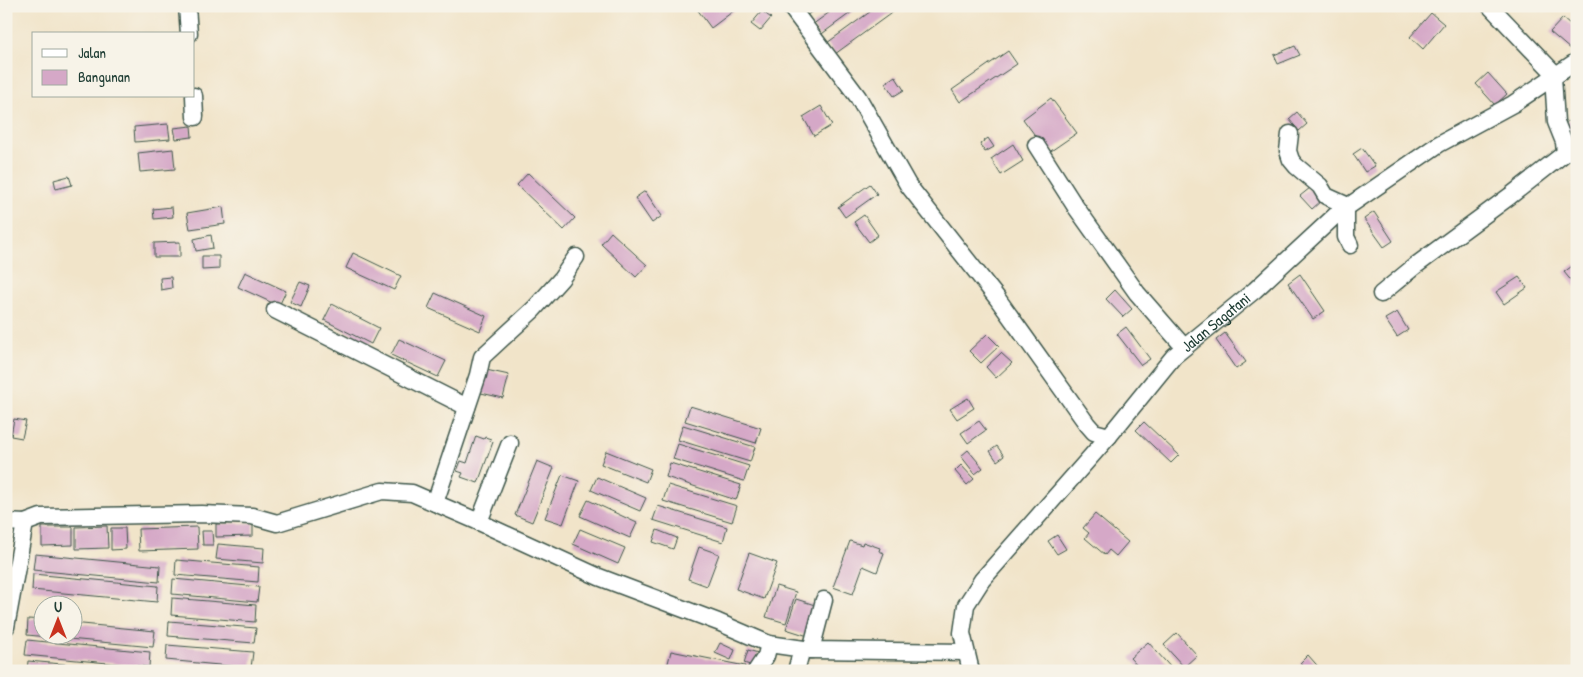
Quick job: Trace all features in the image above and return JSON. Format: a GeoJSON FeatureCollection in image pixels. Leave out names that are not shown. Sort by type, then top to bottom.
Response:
{"type":"FeatureCollection","features":[{"type":"Feature","properties":{"kind":"street"},"geometry":{"type":"LineString","coordinates":[[187,6],[189,32]]}},
{"type":"Feature","properties":{"kind":"street"},"geometry":{"type":"LineString","coordinates":[[790,6],[858,97],[908,185],[997,298],[1087,424],[1094,432],[1109,436]]}},
{"type":"Feature","properties":{"kind":"street"},"geometry":{"type":"LineString","coordinates":[[1380,294],[1565,153],[1564,142],[1556,122],[1555,76],[1490,6]]}},
{"type":"Feature","properties":{"kind":"street","name":"Jalan Sagatani"},"geometry":{"type":"LineString","coordinates":[[971,671],[962,633],[966,605],[982,580],[1109,436],[1174,356],[1255,290],[1337,214],[1439,144],[1513,104],[1577,61]]}},
{"type":"Feature","properties":{"kind":"street"},"geometry":{"type":"LineString","coordinates":[[194,98],[195,117]]}},
{"type":"Feature","properties":{"kind":"street"},"geometry":{"type":"LineString","coordinates":[[1290,134],[1288,151],[1291,160],[1320,186],[1326,196],[1347,207],[1346,237],[1350,245]]}},
{"type":"Feature","properties":{"kind":"street"},"geometry":{"type":"LineString","coordinates":[[1036,145],[1075,206],[1138,294],[1184,347]]}},
{"type":"Feature","properties":{"kind":"street"},"geometry":{"type":"LineString","coordinates":[[435,503],[482,356],[534,309],[561,279],[576,257]]}},
{"type":"Feature","properties":{"kind":"street"},"geometry":{"type":"LineString","coordinates":[[275,310],[467,407]]}},
{"type":"Feature","properties":{"kind":"street"},"geometry":{"type":"LineString","coordinates":[[479,522],[510,443]]}},
{"type":"Feature","properties":{"kind":"street"},"geometry":{"type":"LineString","coordinates":[[6,522],[25,523],[41,517],[201,514],[252,516],[277,523],[382,491],[412,493],[599,577],[718,622],[769,644],[806,650],[966,652]]}},
{"type":"Feature","properties":{"kind":"street"},"geometry":{"type":"LineString","coordinates":[[6,627],[25,523]]}},
{"type":"Feature","properties":{"kind":"street"},"geometry":{"type":"LineString","coordinates":[[796,671],[806,650],[824,600]]}},
{"type":"Feature","properties":{"kind":"street"},"geometry":{"type":"LineString","coordinates":[[756,671],[766,656],[769,644]]}},
{"type":"Feature","properties":{"kind":"building"},"geometry":{"type":"Polygon","coordinates":[[[700,6],[740,6],[711,28],[697,9],[700,6]]]}},
{"type":"Feature","properties":{"kind":"building"},"geometry":{"type":"Polygon","coordinates":[[[801,6],[820,6],[807,15],[801,6]]]}},
{"type":"Feature","properties":{"kind":"building"},"geometry":{"type":"Polygon","coordinates":[[[838,6],[860,6],[819,36],[812,25],[838,6]]]}},
{"type":"Feature","properties":{"kind":"building"},"geometry":{"type":"Polygon","coordinates":[[[878,6],[901,6],[835,54],[827,43],[878,6]]]}},
{"type":"Feature","properties":{"kind":"building"},"geometry":{"type":"Polygon","coordinates":[[[762,11],[771,18],[760,31],[751,24],[762,11]]]}},
{"type":"Feature","properties":{"kind":"building"},"geometry":{"type":"Polygon","coordinates":[[[1431,13],[1444,24],[1423,49],[1410,37],[1431,13]]]}},
{"type":"Feature","properties":{"kind":"building"},"geometry":{"type":"Polygon","coordinates":[[[1563,18],[1577,30],[1577,44],[1571,50],[1550,32],[1563,18]]]}},
{"type":"Feature","properties":{"kind":"building"},"geometry":{"type":"Polygon","coordinates":[[[1295,46],[1300,55],[1278,64],[1274,55],[1295,46]]]}},
{"type":"Feature","properties":{"kind":"building"},"geometry":{"type":"Polygon","coordinates":[[[1008,51],[1017,64],[960,102],[952,90],[1008,51]]]}},
{"type":"Feature","properties":{"kind":"building"},"geometry":{"type":"Polygon","coordinates":[[[1488,73],[1507,94],[1495,105],[1476,84],[1488,73]]]}},
{"type":"Feature","properties":{"kind":"building"},"geometry":{"type":"Polygon","coordinates":[[[895,76],[904,90],[894,96],[885,83],[895,76]]]}},
{"type":"Feature","properties":{"kind":"building"},"geometry":{"type":"Polygon","coordinates":[[[1051,98],[1077,133],[1048,153],[1023,119],[1051,98]]]}},
{"type":"Feature","properties":{"kind":"building"},"geometry":{"type":"Polygon","coordinates":[[[821,106],[832,125],[814,136],[803,117],[821,106]]]}},
{"type":"Feature","properties":{"kind":"building"},"geometry":{"type":"Polygon","coordinates":[[[1297,112],[1307,124],[1299,131],[1289,119],[1297,112]]]}},
{"type":"Feature","properties":{"kind":"building"},"geometry":{"type":"Polygon","coordinates":[[[1577,118],[1577,149],[1563,124],[1577,118]]]}},
{"type":"Feature","properties":{"kind":"building"},"geometry":{"type":"Polygon","coordinates":[[[168,124],[170,139],[135,142],[134,127],[168,124]]]}},
{"type":"Feature","properties":{"kind":"building"},"geometry":{"type":"Polygon","coordinates":[[[191,126],[192,137],[176,139],[174,128],[191,126]]]}},
{"type":"Feature","properties":{"kind":"building"},"geometry":{"type":"Polygon","coordinates":[[[988,138],[994,147],[985,152],[980,144],[988,138]]]}},
{"type":"Feature","properties":{"kind":"building"},"geometry":{"type":"Polygon","coordinates":[[[1013,144],[1023,161],[1001,175],[991,159],[1013,144]]]}},
{"type":"Feature","properties":{"kind":"building"},"geometry":{"type":"Polygon","coordinates":[[[1362,148],[1375,166],[1365,172],[1353,154],[1362,148]]]}},
{"type":"Feature","properties":{"kind":"building"},"geometry":{"type":"Polygon","coordinates":[[[173,149],[175,169],[140,172],[138,153],[173,149]]]}},
{"type":"Feature","properties":{"kind":"building"},"geometry":{"type":"Polygon","coordinates":[[[528,173],[575,218],[564,230],[517,185],[528,173]]]}},
{"type":"Feature","properties":{"kind":"building"},"geometry":{"type":"Polygon","coordinates":[[[69,176],[72,185],[56,189],[54,180],[69,176]]]}},
{"type":"Feature","properties":{"kind":"building"},"geometry":{"type":"Polygon","coordinates":[[[870,184],[877,194],[845,217],[838,207],[870,184]]]}},
{"type":"Feature","properties":{"kind":"building"},"geometry":{"type":"Polygon","coordinates":[[[1310,188],[1321,201],[1312,209],[1300,196],[1310,188]]]}},
{"type":"Feature","properties":{"kind":"building"},"geometry":{"type":"Polygon","coordinates":[[[645,191],[662,216],[652,223],[635,198],[645,191]]]}},
{"type":"Feature","properties":{"kind":"building"},"geometry":{"type":"Polygon","coordinates":[[[172,207],[173,217],[154,219],[153,209],[172,207]]]}},
{"type":"Feature","properties":{"kind":"building"},"geometry":{"type":"Polygon","coordinates":[[[223,207],[225,224],[190,229],[187,213],[223,207]]]}},
{"type":"Feature","properties":{"kind":"building"},"geometry":{"type":"Polygon","coordinates":[[[1374,212],[1393,241],[1384,247],[1364,219],[1374,212]]]}},
{"type":"Feature","properties":{"kind":"building"},"geometry":{"type":"Polygon","coordinates":[[[864,215],[878,235],[869,242],[854,222],[864,215]]]}},
{"type":"Feature","properties":{"kind":"building"},"geometry":{"type":"Polygon","coordinates":[[[611,232],[647,265],[636,277],[601,244],[611,232]]]}},
{"type":"Feature","properties":{"kind":"building"},"geometry":{"type":"Polygon","coordinates":[[[211,235],[213,248],[196,251],[194,239],[211,235]]]}},
{"type":"Feature","properties":{"kind":"building"},"geometry":{"type":"Polygon","coordinates":[[[180,242],[180,257],[154,257],[154,243],[180,242]]]}},
{"type":"Feature","properties":{"kind":"building"},"geometry":{"type":"Polygon","coordinates":[[[353,253],[401,276],[394,290],[346,268],[353,253]]]}},
{"type":"Feature","properties":{"kind":"building"},"geometry":{"type":"Polygon","coordinates":[[[202,256],[219,256],[219,269],[202,270],[202,256]]]}},
{"type":"Feature","properties":{"kind":"building"},"geometry":{"type":"Polygon","coordinates":[[[1575,264],[1577,266],[1577,288],[1564,272],[1575,264]]]}},
{"type":"Feature","properties":{"kind":"building"},"geometry":{"type":"Polygon","coordinates":[[[245,272],[286,291],[279,306],[238,287],[245,272]]]}},
{"type":"Feature","properties":{"kind":"building"},"geometry":{"type":"Polygon","coordinates":[[[1300,274],[1325,311],[1313,319],[1288,283],[1300,274]]]}},
{"type":"Feature","properties":{"kind":"building"},"geometry":{"type":"Polygon","coordinates":[[[171,277],[172,288],[161,290],[160,278],[171,277]]]}},
{"type":"Feature","properties":{"kind":"building"},"geometry":{"type":"Polygon","coordinates":[[[1519,277],[1527,288],[1504,304],[1496,292],[1519,277]]]}},
{"type":"Feature","properties":{"kind":"building"},"geometry":{"type":"Polygon","coordinates":[[[300,282],[310,286],[301,307],[290,302],[300,282]]]}},
{"type":"Feature","properties":{"kind":"building"},"geometry":{"type":"Polygon","coordinates":[[[1115,290],[1132,309],[1123,317],[1106,299],[1115,290]]]}},
{"type":"Feature","properties":{"kind":"building"},"geometry":{"type":"Polygon","coordinates":[[[435,293],[486,316],[480,331],[428,308],[435,293]]]}},
{"type":"Feature","properties":{"kind":"building"},"geometry":{"type":"Polygon","coordinates":[[[332,304],[379,328],[371,344],[324,320],[332,304]]]}},
{"type":"Feature","properties":{"kind":"building"},"geometry":{"type":"Polygon","coordinates":[[[1397,312],[1408,330],[1397,337],[1385,319],[1397,312]]]}},
{"type":"Feature","properties":{"kind":"building"},"geometry":{"type":"Polygon","coordinates":[[[1126,327],[1150,359],[1141,365],[1117,334],[1126,327]]]}},
{"type":"Feature","properties":{"kind":"building"},"geometry":{"type":"Polygon","coordinates":[[[1225,333],[1246,362],[1236,369],[1216,340],[1225,333]]]}},
{"type":"Feature","properties":{"kind":"building"},"geometry":{"type":"Polygon","coordinates":[[[987,334],[999,346],[981,363],[969,351],[987,334]]]}},
{"type":"Feature","properties":{"kind":"building"},"geometry":{"type":"Polygon","coordinates":[[[399,339],[446,361],[438,377],[391,355],[399,339]]]}},
{"type":"Feature","properties":{"kind":"building"},"geometry":{"type":"Polygon","coordinates":[[[1001,353],[1012,363],[996,378],[986,367],[1001,353]]]}},
{"type":"Feature","properties":{"kind":"building"},"geometry":{"type":"Polygon","coordinates":[[[486,370],[509,375],[503,398],[481,393],[486,370]]]}},
{"type":"Feature","properties":{"kind":"building"},"geometry":{"type":"Polygon","coordinates":[[[968,398],[974,408],[957,419],[950,409],[968,398]]]}},
{"type":"Feature","properties":{"kind":"building"},"geometry":{"type":"Polygon","coordinates":[[[690,406],[761,428],[756,443],[685,421],[690,406]]]}},
{"type":"Feature","properties":{"kind":"building"},"geometry":{"type":"Polygon","coordinates":[[[14,419],[26,421],[22,438],[11,436],[14,419]]]}},
{"type":"Feature","properties":{"kind":"building"},"geometry":{"type":"Polygon","coordinates":[[[979,421],[986,430],[968,443],[961,433],[979,421]]]}},
{"type":"Feature","properties":{"kind":"building"},"geometry":{"type":"Polygon","coordinates":[[[1144,422],[1179,455],[1171,463],[1136,430],[1144,422]]]}},
{"type":"Feature","properties":{"kind":"building"},"geometry":{"type":"Polygon","coordinates":[[[683,425],[755,447],[750,462],[678,440],[683,425]]]}},
{"type":"Feature","properties":{"kind":"building"},"geometry":{"type":"Polygon","coordinates":[[[476,436],[491,439],[490,441],[493,442],[478,483],[461,477],[463,473],[457,471],[461,461],[467,463],[476,436]]]}},
{"type":"Feature","properties":{"kind":"building"},"geometry":{"type":"Polygon","coordinates":[[[678,444],[749,466],[744,481],[673,459],[678,444]]]}},
{"type":"Feature","properties":{"kind":"building"},"geometry":{"type":"Polygon","coordinates":[[[997,446],[1004,456],[997,461],[990,451],[997,446]]]}},
{"type":"Feature","properties":{"kind":"building"},"geometry":{"type":"Polygon","coordinates":[[[968,450],[983,468],[975,474],[961,456],[968,450]]]}},
{"type":"Feature","properties":{"kind":"building"},"geometry":{"type":"Polygon","coordinates":[[[606,451],[651,469],[646,482],[601,464],[606,451]]]}},
{"type":"Feature","properties":{"kind":"building"},"geometry":{"type":"Polygon","coordinates":[[[537,461],[554,468],[532,522],[515,515],[537,461]]]}},
{"type":"Feature","properties":{"kind":"building"},"geometry":{"type":"Polygon","coordinates":[[[670,463],[741,485],[736,500],[666,477],[670,463]]]}},
{"type":"Feature","properties":{"kind":"building"},"geometry":{"type":"Polygon","coordinates":[[[961,465],[974,479],[967,485],[955,471],[961,465]]]}},
{"type":"Feature","properties":{"kind":"building"},"geometry":{"type":"Polygon","coordinates":[[[562,475],[579,481],[563,524],[545,518],[562,475]]]}},
{"type":"Feature","properties":{"kind":"building"},"geometry":{"type":"Polygon","coordinates":[[[597,477],[646,498],[640,511],[591,490],[597,477]]]}},
{"type":"Feature","properties":{"kind":"building"},"geometry":{"type":"Polygon","coordinates":[[[668,485],[737,506],[732,522],[663,501],[668,485]]]}},
{"type":"Feature","properties":{"kind":"building"},"geometry":{"type":"Polygon","coordinates":[[[588,500],[637,523],[630,538],[580,516],[588,500]]]}},
{"type":"Feature","properties":{"kind":"building"},"geometry":{"type":"Polygon","coordinates":[[[658,506],[727,527],[723,542],[653,520],[658,506]]]}},
{"type":"Feature","properties":{"kind":"building"},"geometry":{"type":"Polygon","coordinates":[[[1095,514],[1128,542],[1116,556],[1109,550],[1105,555],[1085,538],[1089,533],[1083,528],[1095,514]]]}},
{"type":"Feature","properties":{"kind":"building"},"geometry":{"type":"Polygon","coordinates":[[[253,523],[253,536],[216,537],[216,524],[253,523]]]}},
{"type":"Feature","properties":{"kind":"building"},"geometry":{"type":"Polygon","coordinates":[[[107,526],[108,548],[76,549],[76,527],[107,526]]]}},
{"type":"Feature","properties":{"kind":"building"},"geometry":{"type":"Polygon","coordinates":[[[42,527],[73,527],[73,545],[42,546],[42,527]]]}},
{"type":"Feature","properties":{"kind":"building"},"geometry":{"type":"Polygon","coordinates":[[[197,527],[198,549],[139,551],[138,529],[197,527]]]}},
{"type":"Feature","properties":{"kind":"building"},"geometry":{"type":"Polygon","coordinates":[[[111,528],[125,528],[126,549],[111,550],[111,528]]]}},
{"type":"Feature","properties":{"kind":"building"},"geometry":{"type":"Polygon","coordinates":[[[580,529],[625,548],[618,564],[573,544],[580,529]]]}},
{"type":"Feature","properties":{"kind":"building"},"geometry":{"type":"Polygon","coordinates":[[[657,530],[677,538],[673,549],[653,542],[657,530]]]}},
{"type":"Feature","properties":{"kind":"building"},"geometry":{"type":"Polygon","coordinates":[[[202,531],[212,531],[213,545],[203,545],[202,531]]]}},
{"type":"Feature","properties":{"kind":"building"},"geometry":{"type":"Polygon","coordinates":[[[1057,535],[1066,549],[1057,554],[1048,541],[1057,535]]]}},
{"type":"Feature","properties":{"kind":"building"},"geometry":{"type":"Polygon","coordinates":[[[850,541],[862,545],[863,542],[880,548],[879,551],[884,553],[877,572],[863,566],[853,594],[833,587],[850,541]]]}},
{"type":"Feature","properties":{"kind":"building"},"geometry":{"type":"Polygon","coordinates":[[[218,544],[264,548],[263,563],[216,559],[218,544]]]}},
{"type":"Feature","properties":{"kind":"building"},"geometry":{"type":"Polygon","coordinates":[[[699,547],[719,554],[707,586],[688,579],[699,547]]]}},
{"type":"Feature","properties":{"kind":"building"},"geometry":{"type":"Polygon","coordinates":[[[749,553],[777,563],[764,599],[736,589],[749,553]]]}},
{"type":"Feature","properties":{"kind":"building"},"geometry":{"type":"Polygon","coordinates":[[[35,554],[160,566],[159,582],[33,570],[35,554]]]}},
{"type":"Feature","properties":{"kind":"building"},"geometry":{"type":"Polygon","coordinates":[[[176,560],[259,567],[258,582],[175,575],[176,560]]]}},
{"type":"Feature","properties":{"kind":"building"},"geometry":{"type":"Polygon","coordinates":[[[33,574],[158,586],[157,602],[32,590],[33,574]]]}},
{"type":"Feature","properties":{"kind":"building"},"geometry":{"type":"Polygon","coordinates":[[[173,579],[259,587],[257,602],[172,594],[173,579]]]}},
{"type":"Feature","properties":{"kind":"building"},"geometry":{"type":"Polygon","coordinates":[[[776,586],[796,592],[786,623],[766,617],[776,586]]]}},
{"type":"Feature","properties":{"kind":"building"},"geometry":{"type":"Polygon","coordinates":[[[172,598],[256,605],[255,622],[171,615],[172,598]]]}},
{"type":"Feature","properties":{"kind":"building"},"geometry":{"type":"Polygon","coordinates":[[[796,599],[818,606],[808,636],[786,629],[796,599]]]}},
{"type":"Feature","properties":{"kind":"building"},"geometry":{"type":"Polygon","coordinates":[[[28,619],[32,619],[32,635],[27,635],[28,619]]]}},
{"type":"Feature","properties":{"kind":"building"},"geometry":{"type":"Polygon","coordinates":[[[169,621],[256,628],[254,643],[168,636],[169,621]]]}},
{"type":"Feature","properties":{"kind":"building"},"geometry":{"type":"Polygon","coordinates":[[[82,624],[155,631],[153,647],[82,640],[82,624]]]}},
{"type":"Feature","properties":{"kind":"building"},"geometry":{"type":"Polygon","coordinates":[[[1177,633],[1197,655],[1184,667],[1164,645],[1177,633]]]}},
{"type":"Feature","properties":{"kind":"building"},"geometry":{"type":"Polygon","coordinates":[[[27,640],[32,640],[32,644],[68,644],[150,652],[149,667],[25,655],[27,640]]]}},
{"type":"Feature","properties":{"kind":"building"},"geometry":{"type":"Polygon","coordinates":[[[1148,642],[1174,671],[1142,671],[1130,658],[1148,642]]]}},
{"type":"Feature","properties":{"kind":"building"},"geometry":{"type":"Polygon","coordinates":[[[720,643],[735,650],[731,660],[715,653],[720,643]]]}},
{"type":"Feature","properties":{"kind":"building"},"geometry":{"type":"Polygon","coordinates":[[[167,645],[253,652],[251,668],[166,660],[167,645]]]}},
{"type":"Feature","properties":{"kind":"building"},"geometry":{"type":"Polygon","coordinates":[[[748,650],[758,653],[753,666],[744,663],[748,650]]]}},
{"type":"Feature","properties":{"kind":"building"},"geometry":{"type":"Polygon","coordinates":[[[671,651],[745,666],[744,671],[685,671],[667,667],[671,651]]]}},
{"type":"Feature","properties":{"kind":"building"},"geometry":{"type":"Polygon","coordinates":[[[1308,655],[1322,671],[1306,671],[1300,663],[1308,655]]]}},
{"type":"Feature","properties":{"kind":"building"},"geometry":{"type":"Polygon","coordinates":[[[28,661],[119,669],[119,671],[27,671],[28,661]]]}}]}
